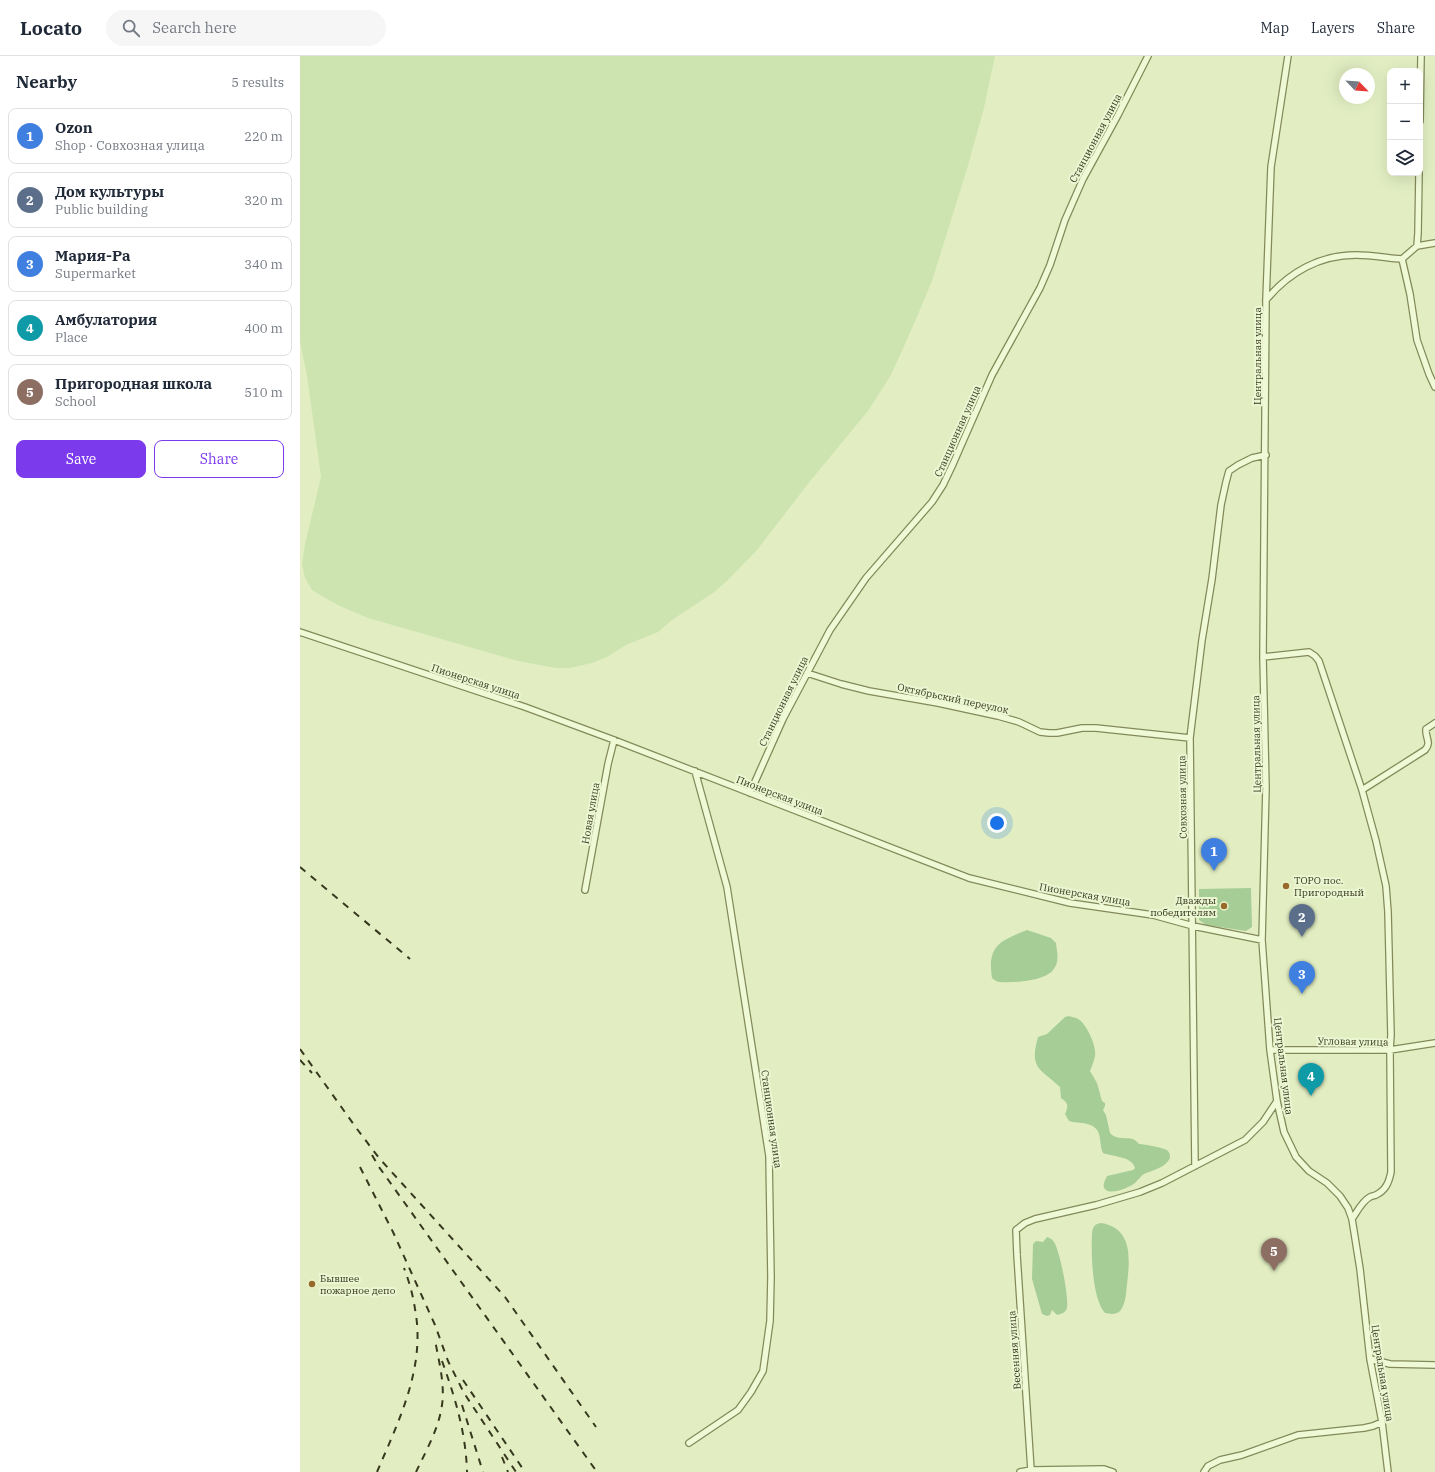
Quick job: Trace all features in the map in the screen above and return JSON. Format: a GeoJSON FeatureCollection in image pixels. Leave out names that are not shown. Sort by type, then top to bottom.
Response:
{"type":"FeatureCollection","features":[{"type":"Feature","properties":{"kind":"street","name":"Станционная улица"},"geometry":{"type":"LineString","coordinates":[[750,794],[783,719],[830,630],[866,578],[932,502],[943,485],[954,464],[979,402],[992,375],[1040,288],[1050,265],[1065,220],[1083,179],[1148,56]]}},
{"type":"Feature","properties":{"kind":"street","name":"Центральная улица"},"geometry":{"type":"LineString","coordinates":[[1288,56],[1271,167],[1266,300],[1266,455],[1263,657],[1266,788],[1262,940],[1270,1050],[1277,1101],[1284,1132],[1296,1158],[1309,1171],[1327,1183],[1340,1196],[1348,1208],[1352,1219],[1360,1269],[1370,1360],[1382,1422],[1388,1472]]}},
{"type":"Feature","properties":{"kind":"street"},"geometry":{"type":"LineString","coordinates":[[1420,104],[1421,56]]}},
{"type":"Feature","properties":{"kind":"street"},"geometry":{"type":"LineString","coordinates":[[1417,246],[1420,176]]}},
{"type":"Feature","properties":{"kind":"street"},"geometry":{"type":"LineString","coordinates":[[1266,300],[1286,279],[1315,262],[1334,257],[1352,255],[1402,259],[1417,246],[1435,243]]}},
{"type":"Feature","properties":{"kind":"street"},"geometry":{"type":"LineString","coordinates":[[1402,259],[1410,294],[1417,340],[1435,387]]}},
{"type":"Feature","properties":{"kind":"street","name":"Совхозная улица"},"geometry":{"type":"LineString","coordinates":[[1195,1166],[1190,738],[1202,640],[1212,579],[1221,505],[1226,482],[1229,471],[1252,458],[1266,455]]}},
{"type":"Feature","properties":{"kind":"street","name":"Пионерская улица"},"geometry":{"type":"LineString","coordinates":[[300,632],[525,707],[695,771],[750,794],[970,878],[1070,903],[1153,915],[1193,926],[1262,940]]}},
{"type":"Feature","properties":{"kind":"street"},"geometry":{"type":"LineString","coordinates":[[1263,657],[1309,652],[1320,661],[1362,790],[1376,841],[1386,886],[1391,1035],[1391,1172],[1389,1182],[1384,1189],[1369,1197],[1352,1219]]}},
{"type":"Feature","properties":{"kind":"street","name":"Октябрьский переулок"},"geometry":{"type":"LineString","coordinates":[[807,673],[869,692],[938,703],[998,716],[1019,722],[1040,732],[1057,733],[1082,728],[1096,728],[1190,738]]}},
{"type":"Feature","properties":{"kind":"street"},"geometry":{"type":"LineString","coordinates":[[1362,790],[1425,750],[1428,747],[1429,742],[1426,730],[1435,723]]}},
{"type":"Feature","properties":{"kind":"street","name":"Новая улица"},"geometry":{"type":"LineString","coordinates":[[585,890],[608,764],[614,740]]}},
{"type":"Feature","properties":{"kind":"street","name":"Станционная улица"},"geometry":{"type":"LineString","coordinates":[[689,1442],[738,1410],[752,1392],[763,1371],[770,1321],[771,1277],[769,1156],[726,887],[695,771]]}},
{"type":"Feature","properties":{"kind":"street","name":"Угловая улица"},"geometry":{"type":"LineString","coordinates":[[1270,1050],[1390,1050],[1435,1044]]}},
{"type":"Feature","properties":{"kind":"street"},"geometry":{"type":"LineString","coordinates":[[1195,1166],[1238,1144],[1251,1135],[1263,1122],[1277,1101]]}},
{"type":"Feature","properties":{"kind":"street","name":"Весенняя улица"},"geometry":{"type":"LineString","coordinates":[[1031,1470],[1016,1230],[1024,1223],[1035,1219],[1096,1205],[1140,1192],[1162,1183],[1195,1166]]}},
{"type":"Feature","properties":{"kind":"street"},"geometry":{"type":"LineString","coordinates":[[1370,1360],[1390,1364],[1435,1365]]}},
{"type":"Feature","properties":{"kind":"street"},"geometry":{"type":"LineString","coordinates":[[1204,1472],[1208,1466],[1220,1460],[1242,1455],[1298,1435],[1364,1428],[1382,1422]]}},
{"type":"Feature","properties":{"kind":"street"},"geometry":{"type":"LineString","coordinates":[[1020,1472],[1031,1470],[1104,1469],[1113,1472]]}},
{"type":"Feature","properties":{"kind":"green space"},"geometry":{"type":"Polygon","coordinates":[[[300,56],[995,56],[984,108],[967,169],[932,281],[891,375],[868,411],[811,480],[757,550],[727,581],[713,593],[672,620],[658,632],[626,645],[607,657],[592,663],[570,668],[556,668],[518,661],[368,618],[342,607],[312,590],[305,578],[302,564],[305,544],[321,477],[307,376],[300,341],[300,56]]]}},
{"type":"Feature","properties":{"kind":"green space"},"geometry":{"type":"Polygon","coordinates":[[[1251,888],[1252,927],[1246,931],[1206,925],[1199,920],[1199,889],[1251,888]]]}},
{"type":"Feature","properties":{"kind":"green space"},"geometry":{"type":"Polygon","coordinates":[[[1027,930],[1051,938],[1056,943],[1058,957],[1057,964],[1053,970],[1049,974],[1036,979],[999,982],[992,978],[991,967],[994,951],[1003,941],[1027,930]]]}},
{"type":"Feature","properties":{"kind":"green space"},"geometry":{"type":"Polygon","coordinates":[[[1069,1016],[1077,1018],[1081,1021],[1093,1041],[1095,1056],[1090,1071],[1097,1083],[1102,1101],[1105,1103],[1103,1110],[1106,1115],[1110,1133],[1114,1136],[1132,1139],[1139,1144],[1150,1145],[1166,1150],[1170,1154],[1170,1158],[1165,1164],[1144,1174],[1135,1183],[1121,1190],[1112,1192],[1106,1190],[1104,1182],[1107,1176],[1133,1170],[1135,1168],[1133,1164],[1126,1159],[1103,1153],[1099,1134],[1094,1127],[1069,1121],[1065,1114],[1067,1104],[1061,1098],[1060,1087],[1038,1067],[1036,1062],[1035,1056],[1038,1037],[1047,1034],[1065,1017],[1069,1016]]]}},
{"type":"Feature","properties":{"kind":"green space"},"geometry":{"type":"Polygon","coordinates":[[[1101,1223],[1111,1226],[1119,1231],[1124,1238],[1129,1255],[1125,1302],[1120,1311],[1115,1314],[1105,1313],[1101,1306],[1097,1297],[1093,1275],[1092,1233],[1094,1226],[1101,1223]]]}},
{"type":"Feature","properties":{"kind":"green space"},"geometry":{"type":"Polygon","coordinates":[[[1047,1237],[1054,1242],[1059,1255],[1065,1285],[1067,1308],[1064,1313],[1057,1315],[1052,1310],[1050,1315],[1047,1316],[1042,1314],[1032,1279],[1033,1244],[1036,1241],[1043,1242],[1047,1237]]]}},
{"type":"Feature","properties":{"kind":"railway"},"geometry":{"type":"LineString","coordinates":[[300,867],[410,959]]}},
{"type":"Feature","properties":{"kind":"railway"},"geometry":{"type":"LineString","coordinates":[[300,1049],[379,1158],[505,1297],[596,1427]]}},
{"type":"Feature","properties":{"kind":"railway"},"geometry":{"type":"LineString","coordinates":[[300,1060],[312,1073]]}},
{"type":"Feature","properties":{"kind":"railway"},"geometry":{"type":"LineString","coordinates":[[372,1155],[379,1167],[597,1472]]}},
{"type":"Feature","properties":{"kind":"railway"},"geometry":{"type":"LineString","coordinates":[[360,1167],[393,1232],[435,1325],[448,1361],[464,1393],[516,1472]]}},
{"type":"Feature","properties":{"kind":"railway"},"geometry":{"type":"LineString","coordinates":[[377,1472],[402,1413],[414,1372],[417,1352],[415,1309],[411,1288],[404,1268]]}},
{"type":"Feature","properties":{"kind":"railway"},"geometry":{"type":"LineString","coordinates":[[416,1472],[435,1431],[442,1405],[442,1381],[435,1340]]}},
{"type":"Feature","properties":{"kind":"railway"},"geometry":{"type":"LineString","coordinates":[[442,1361],[459,1415],[467,1472]]}},
{"type":"Feature","properties":{"kind":"railway"},"geometry":{"type":"LineString","coordinates":[[463,1380],[525,1472]]}},
{"type":"Feature","properties":{"kind":"railway"},"geometry":{"type":"LineString","coordinates":[[462,1405],[483,1472]]}},
{"type":"Feature","properties":{"kind":"railway"},"geometry":{"type":"LineString","coordinates":[[502,1457],[508,1472]]}},
{"type":"Feature","properties":{"kind":"place","name":"Ozon"},"geometry":{"type":"Point","coordinates":[1214,871]}},
{"type":"Feature","properties":{"kind":"place","name":"ТОРО пос. Пригородный"},"geometry":{"type":"Point","coordinates":[1286,886]}},
{"type":"Feature","properties":{"kind":"place","name":"Дважды победителям"},"geometry":{"type":"Point","coordinates":[1224,906]}},
{"type":"Feature","properties":{"kind":"place","name":"Дом культуры"},"geometry":{"type":"Point","coordinates":[1302,937]}},
{"type":"Feature","properties":{"kind":"place","name":"Мария-Ра"},"geometry":{"type":"Point","coordinates":[1302,994]}},
{"type":"Feature","properties":{"kind":"place","name":"Амбулатория"},"geometry":{"type":"Point","coordinates":[1311,1096]}},
{"type":"Feature","properties":{"kind":"place","name":"Пригородная школа"},"geometry":{"type":"Point","coordinates":[1274,1271]}},
{"type":"Feature","properties":{"kind":"place","name":"Бывшее пожарное депо"},"geometry":{"type":"Point","coordinates":[312,1284]}}]}
